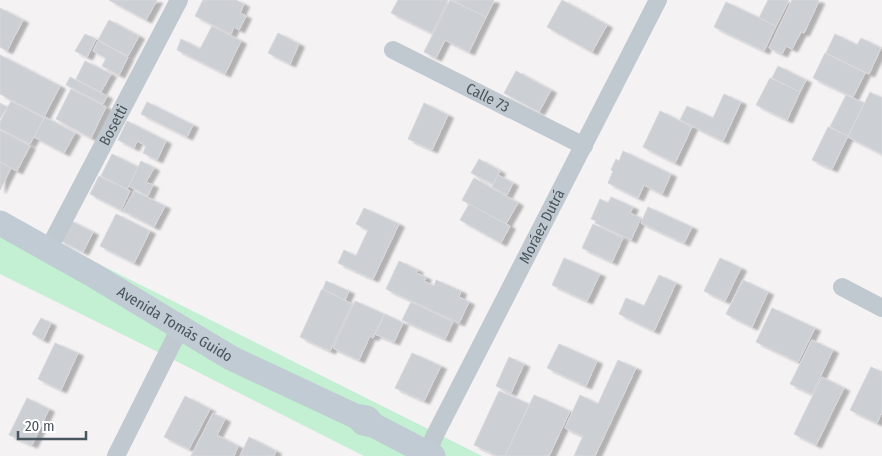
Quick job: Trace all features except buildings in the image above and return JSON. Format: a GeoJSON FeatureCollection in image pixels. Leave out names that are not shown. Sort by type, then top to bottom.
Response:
{"type":"FeatureCollection","features":[{"type":"Feature","properties":{"kind":"main road","name":"Avenida Tomás Guido"},"geometry":{"type":"LineString","coordinates":[[0,223],[93,275],[231,358],[364,420],[430,455]]}},
{"type":"Feature","properties":{"kind":"street","name":"Bosetti"},"geometry":{"type":"LineString","coordinates":[[48,250],[179,0]]}},
{"type":"Feature","properties":{"kind":"street","name":"Moráez Dutrá"},"geometry":{"type":"LineString","coordinates":[[430,455],[658,0]]}},
{"type":"Feature","properties":{"kind":"street","name":"Calle 73"},"geometry":{"type":"LineString","coordinates":[[393,50],[584,146]]}},
{"type":"Feature","properties":{"kind":"street"},"geometry":{"type":"LineString","coordinates":[[842,287],[882,308]]}},
{"type":"Feature","properties":{"kind":"street"},"geometry":{"type":"LineString","coordinates":[[116,456],[180,328]]}},
{"type":"Feature","properties":{"kind":"green space"},"geometry":{"type":"Polygon","coordinates":[[[0,212],[53,241],[482,456],[364,456],[0,274],[0,212]]]}}]}
